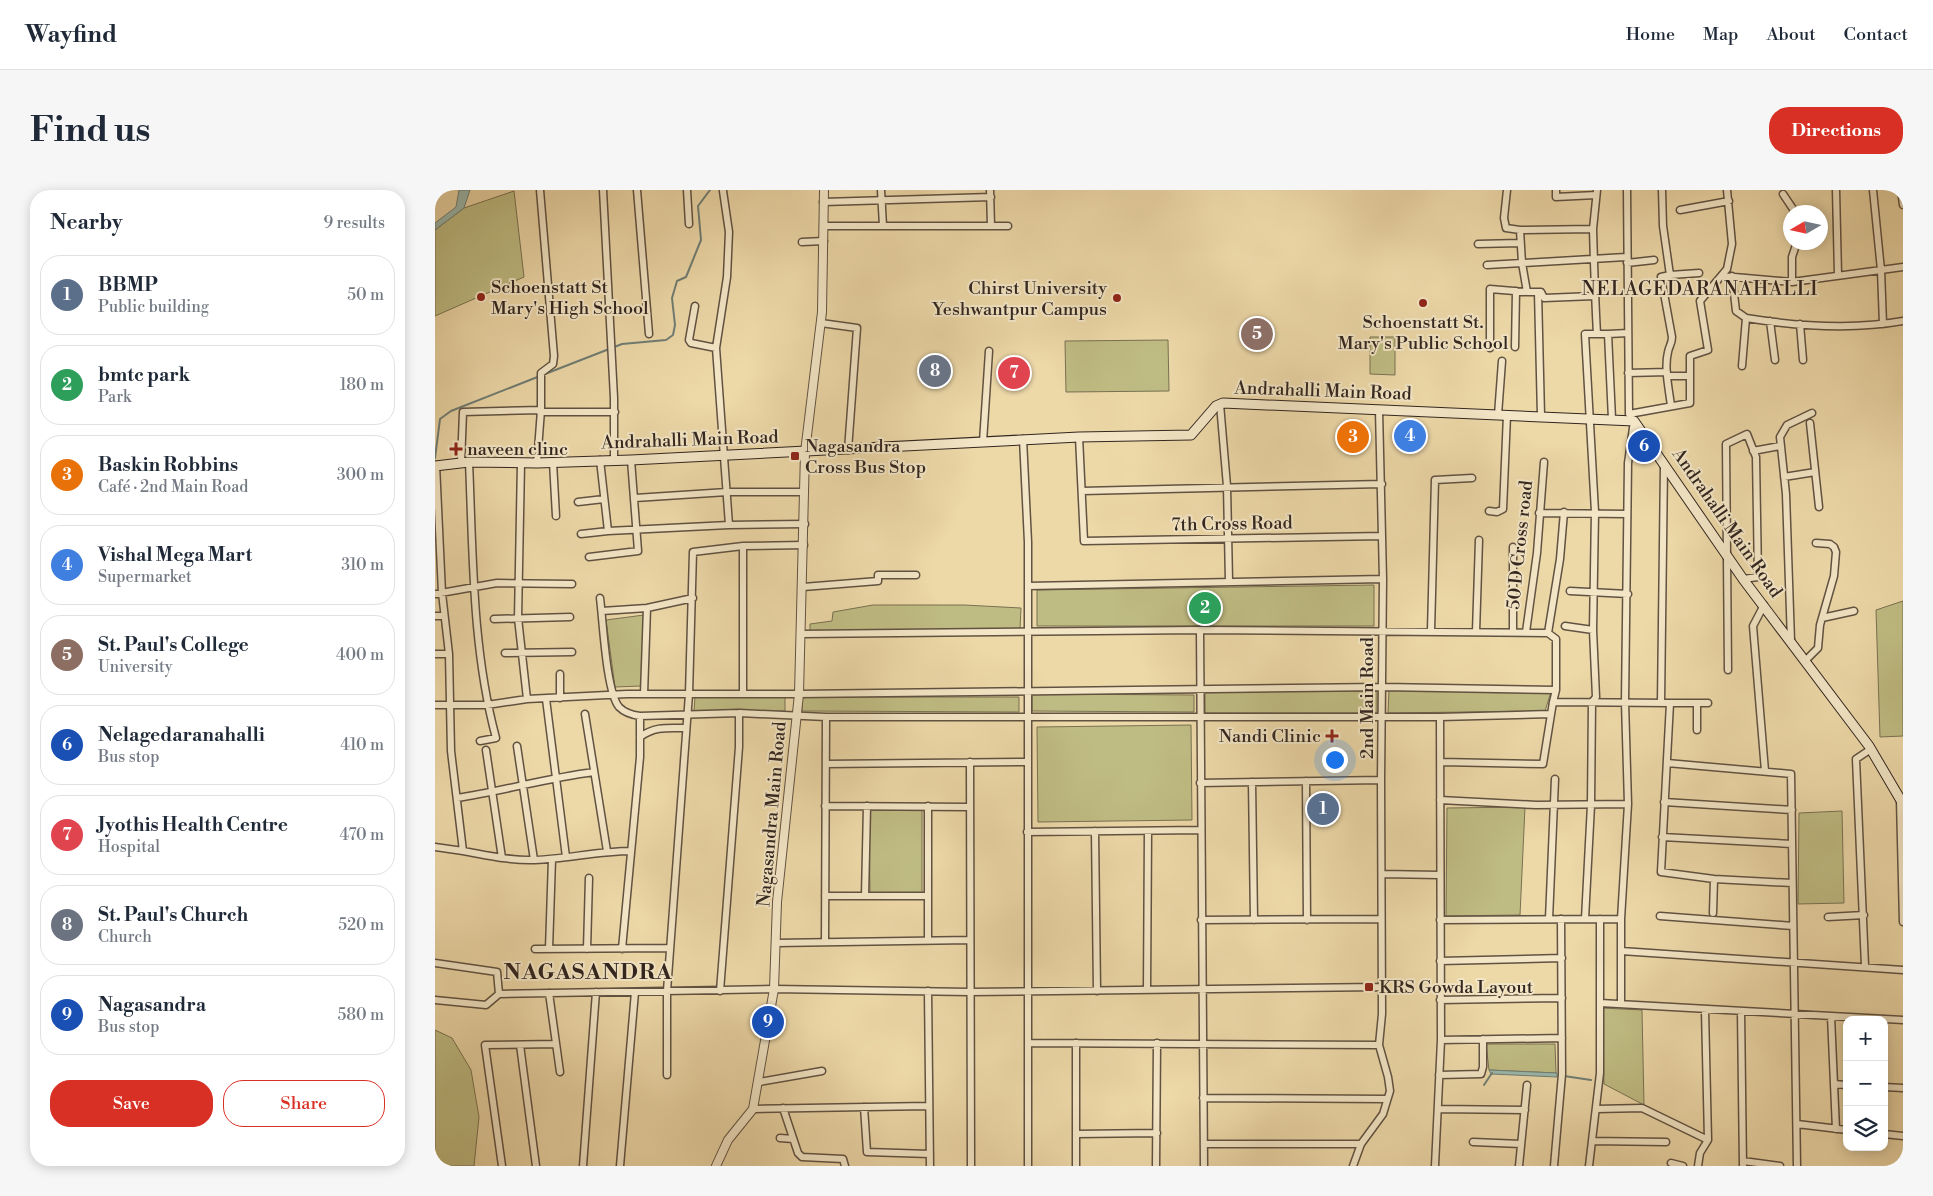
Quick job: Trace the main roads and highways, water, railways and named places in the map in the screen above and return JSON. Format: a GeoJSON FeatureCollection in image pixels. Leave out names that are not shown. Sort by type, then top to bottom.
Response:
{"type":"FeatureCollection","features":[{"type":"Feature","properties":{"kind":"main road","name":"Andrahalli Main Road"},"geometry":{"type":"LineString","coordinates":[[435,466],[465,462],[537,463],[631,460],[848,450],[1023,439],[1191,435],[1220,404],[1612,419],[1632,418],[1743,579],[1871,749],[1900,796]]}},
{"type":"Feature","properties":{"kind":"water"},"geometry":{"type":"Polygon","coordinates":[[[459,190],[470,190],[464,208],[435,230],[435,223],[456,207],[459,190]]]}},
{"type":"Feature","properties":{"kind":"water"},"geometry":{"type":"Polygon","coordinates":[[[1489,1070],[1557,1073],[1557,1077],[1491,1074],[1489,1070]]]}},
{"type":"Feature","properties":{"kind":"waterway"},"geometry":{"type":"LineString","coordinates":[[545,374],[622,344],[666,340],[673,335],[675,325],[672,298],[677,281],[686,277],[701,240],[698,206],[710,190]]}},
{"type":"Feature","properties":{"kind":"waterway"},"geometry":{"type":"LineString","coordinates":[[435,458],[440,419],[451,411],[540,376]]}},
{"type":"Feature","properties":{"kind":"waterway"},"geometry":{"type":"LineString","coordinates":[[1484,1085],[1492,1073]]}},
{"type":"Feature","properties":{"kind":"waterway"},"geometry":{"type":"LineString","coordinates":[[1564,1076],[1591,1080]]}},
{"type":"Feature","properties":{"kind":"place","name":"Schoenstatt St Mary's High School"},"geometry":{"type":"Point","coordinates":[481,297]}},
{"type":"Feature","properties":{"kind":"place","name":"Chirst University Yeshwantpur Campus"},"geometry":{"type":"Point","coordinates":[1117,298]}},
{"type":"Feature","properties":{"kind":"place","name":"Schoenstatt St. Mary's Public School"},"geometry":{"type":"Point","coordinates":[1423,303]}},
{"type":"Feature","properties":{"kind":"place","name":"St. Paul's College"},"geometry":{"type":"Point","coordinates":[1257,334]}},
{"type":"Feature","properties":{"kind":"place","name":"St. Paul's Church"},"geometry":{"type":"Point","coordinates":[935,371]}},
{"type":"Feature","properties":{"kind":"place","name":"Jyothis Health Centre"},"geometry":{"type":"Point","coordinates":[1014,373]}},
{"type":"Feature","properties":{"kind":"place","name":"Vishal Mega Mart"},"geometry":{"type":"Point","coordinates":[1410,436]}},
{"type":"Feature","properties":{"kind":"place","name":"Baskin Robbins"},"geometry":{"type":"Point","coordinates":[1353,437]}},
{"type":"Feature","properties":{"kind":"place","name":"Nelagedaranahalli"},"geometry":{"type":"Point","coordinates":[1644,446]}},
{"type":"Feature","properties":{"kind":"place","name":"naveen clinc"},"geometry":{"type":"Point","coordinates":[456,449]}},
{"type":"Feature","properties":{"kind":"place","name":"Nagasandra Cross Bus Stop"},"geometry":{"type":"Point","coordinates":[795,456]}},
{"type":"Feature","properties":{"kind":"place","name":"bmtc park"},"geometry":{"type":"Point","coordinates":[1205,608]}},
{"type":"Feature","properties":{"kind":"place","name":"Nandi Clinic"},"geometry":{"type":"Point","coordinates":[1332,736]}},
{"type":"Feature","properties":{"kind":"place","name":"BBMP"},"geometry":{"type":"Point","coordinates":[1323,809]}},
{"type":"Feature","properties":{"kind":"place","name":"KRS Gowda Layout"},"geometry":{"type":"Point","coordinates":[1369,987]}},
{"type":"Feature","properties":{"kind":"place","name":"Nagasandra"},"geometry":{"type":"Point","coordinates":[768,1022]}},
{"type":"Feature","properties":{"kind":"district","name":"NELAGEDARANAHALLI"},"geometry":{"type":"Point","coordinates":[1700,289]}},
{"type":"Feature","properties":{"kind":"district","name":"NAGASANDRA"},"geometry":{"type":"Point","coordinates":[588,972]}}]}
